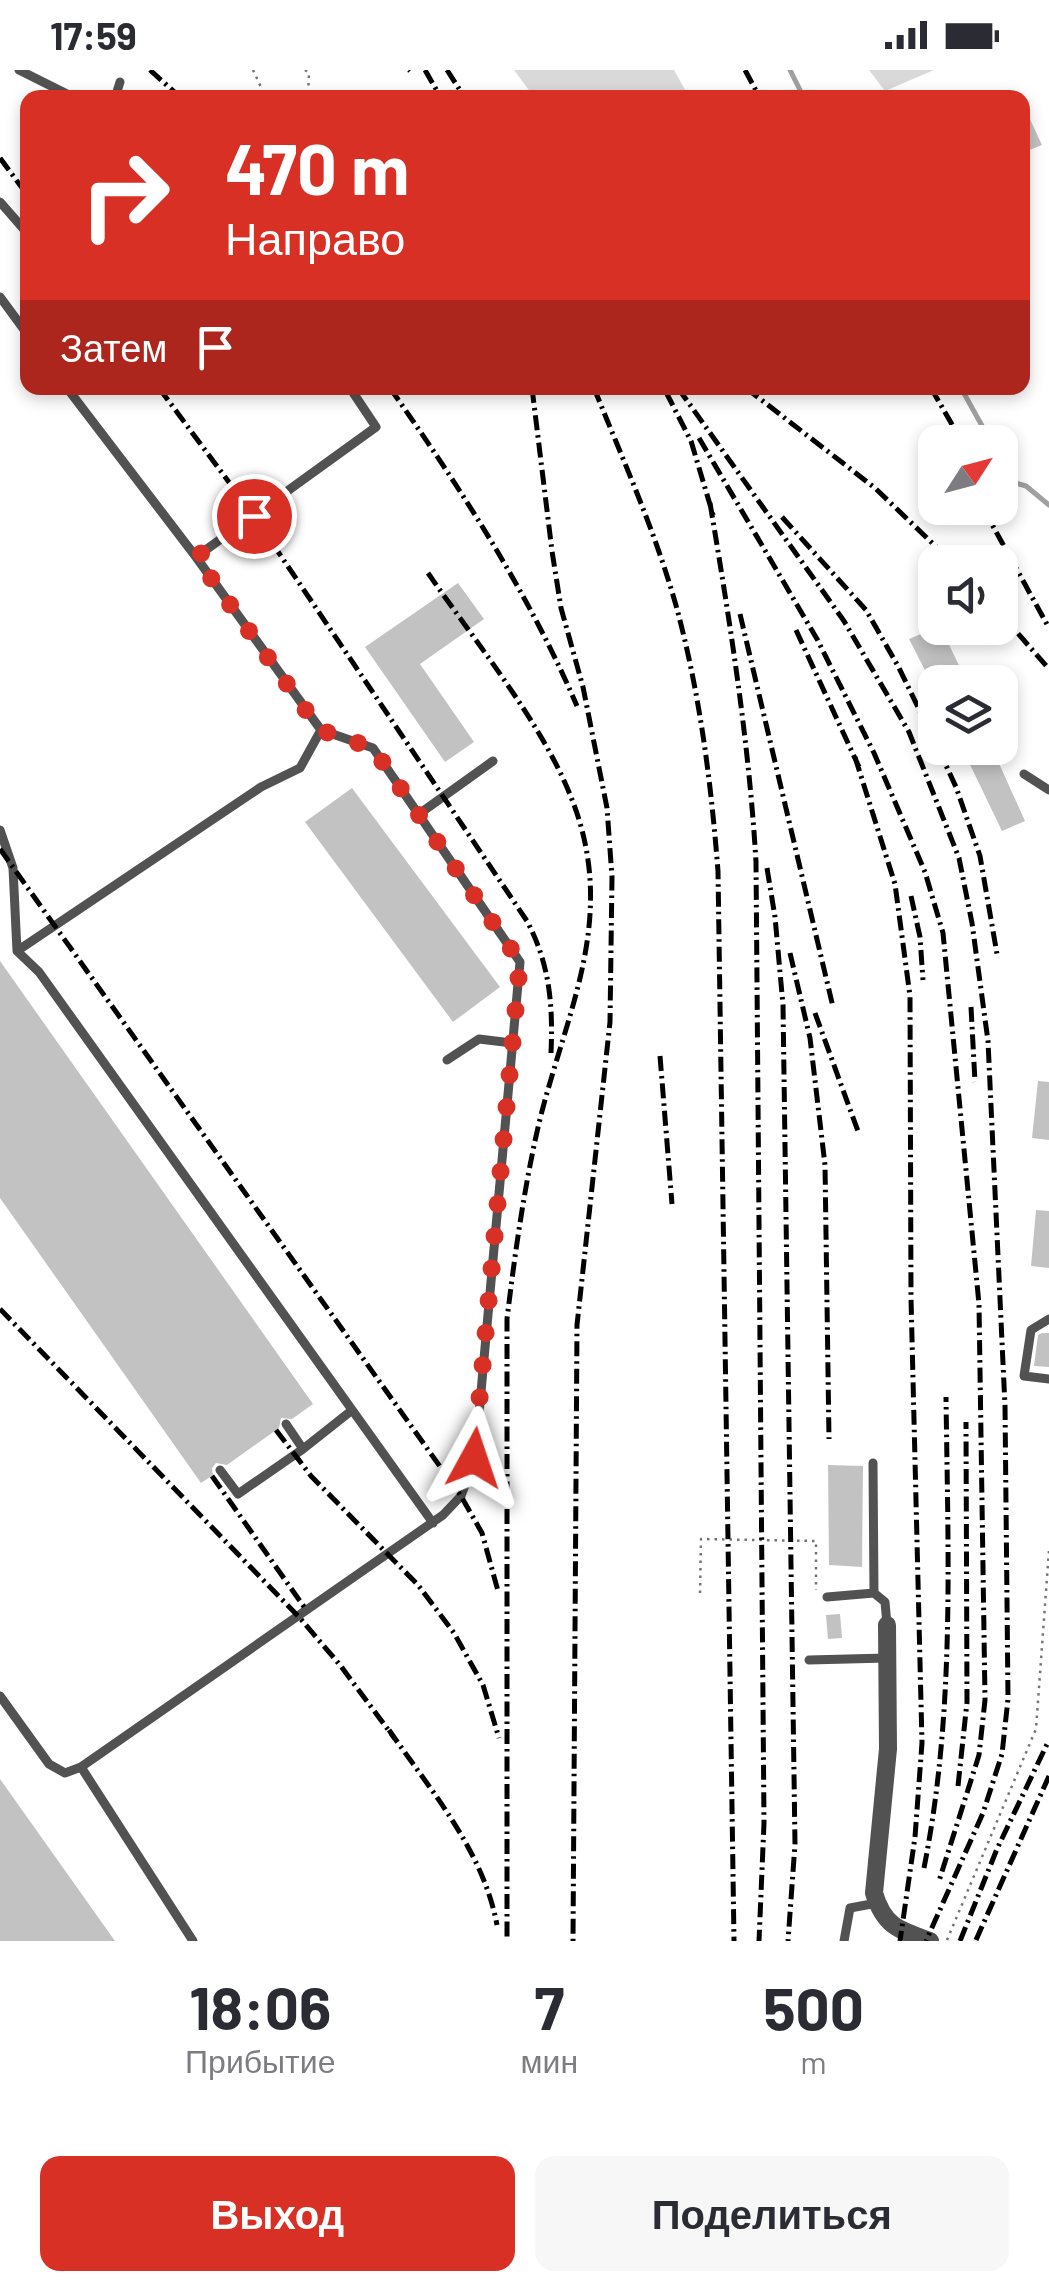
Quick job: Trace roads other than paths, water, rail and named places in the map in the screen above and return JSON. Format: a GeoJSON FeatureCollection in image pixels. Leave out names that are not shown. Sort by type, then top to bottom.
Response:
{"type":"FeatureCollection","features":[{"type":"Feature","properties":{"kind":"street"},"geometry":{"type":"LineString","coordinates":[[886,1625],[888,1749],[874,1893],[880,1914],[899,1930],[930,1941]]}},
{"type":"Feature","properties":{"kind":"lane"},"geometry":{"type":"LineString","coordinates":[[19,70],[59,90]]}},
{"type":"Feature","properties":{"kind":"lane"},"geometry":{"type":"LineString","coordinates":[[117,90],[120,82]]}},
{"type":"Feature","properties":{"kind":"lane"},"geometry":{"type":"LineString","coordinates":[[0,202],[20,225]]}},
{"type":"Feature","properties":{"kind":"lane"},"geometry":{"type":"LineString","coordinates":[[0,296],[20,321]]}},
{"type":"Feature","properties":{"kind":"lane"},"geometry":{"type":"LineString","coordinates":[[0,1696],[49,1764],[64,1774],[82,1767],[433,1523],[461,1496],[474,1458],[520,962],[373,748],[320,730],[73,395]]}},
{"type":"Feature","properties":{"kind":"lane"},"geometry":{"type":"LineString","coordinates":[[196,557],[376,427],[355,395]]}},
{"type":"Feature","properties":{"kind":"lane"},"geometry":{"type":"LineString","coordinates":[[16,952],[261,787],[300,768],[320,730]]}},
{"type":"Feature","properties":{"kind":"lane"},"geometry":{"type":"LineString","coordinates":[[419,814],[493,761]]}},
{"type":"Feature","properties":{"kind":"lane"},"geometry":{"type":"LineString","coordinates":[[1024,774],[1049,790]]}},
{"type":"Feature","properties":{"kind":"lane"},"geometry":{"type":"LineString","coordinates":[[0,830],[13,868],[16,952],[39,972],[433,1523]]}},
{"type":"Feature","properties":{"kind":"lane"},"geometry":{"type":"LineString","coordinates":[[447,1060],[479,1039],[512,1043]]}},
{"type":"Feature","properties":{"kind":"lane"},"geometry":{"type":"LineString","coordinates":[[1049,1318],[1031,1330],[1024,1376],[1049,1379]]}},
{"type":"Feature","properties":{"kind":"lane"},"geometry":{"type":"LineString","coordinates":[[220,1470],[238,1494],[351,1411]]}},
{"type":"Feature","properties":{"kind":"lane"},"geometry":{"type":"LineString","coordinates":[[286,1424],[303,1449]]}},
{"type":"Feature","properties":{"kind":"lane"},"geometry":{"type":"LineString","coordinates":[[873,1463],[874,1593]]}},
{"type":"Feature","properties":{"kind":"lane"},"geometry":{"type":"LineString","coordinates":[[822,1597],[874,1593],[885,1602],[886,1625]]}},
{"type":"Feature","properties":{"kind":"lane"},"geometry":{"type":"LineString","coordinates":[[809,1660],[887,1658]]}},
{"type":"Feature","properties":{"kind":"lane"},"geometry":{"type":"LineString","coordinates":[[82,1767],[192,1941]]}},
{"type":"Feature","properties":{"kind":"lane"},"geometry":{"type":"LineString","coordinates":[[844,1941],[850,1908],[877,1903]]}},
{"type":"Feature","properties":{"kind":"waterway"},"geometry":{"type":"LineString","coordinates":[[790,70],[800,90]]}},
{"type":"Feature","properties":{"kind":"waterway"},"geometry":{"type":"LineString","coordinates":[[965,395],[982,425]]}},
{"type":"Feature","properties":{"kind":"waterway"},"geometry":{"type":"LineString","coordinates":[[1018,484],[1049,505]]}},
{"type":"Feature","properties":{"kind":"railway"},"geometry":{"type":"LineString","coordinates":[[150,70],[172,90]]}},
{"type":"Feature","properties":{"kind":"railway"},"geometry":{"type":"LineString","coordinates":[[425,70],[436,90]]}},
{"type":"Feature","properties":{"kind":"railway"},"geometry":{"type":"LineString","coordinates":[[447,70],[460,90]]}},
{"type":"Feature","properties":{"kind":"railway"},"geometry":{"type":"LineString","coordinates":[[745,70],[756,90]]}},
{"type":"Feature","properties":{"kind":"railway"},"geometry":{"type":"LineString","coordinates":[[0,158],[20,185]]}},
{"type":"Feature","properties":{"kind":"railway"},"geometry":{"type":"LineString","coordinates":[[164,395],[254,516],[527,921],[541,953],[548,986],[551,1053]]}},
{"type":"Feature","properties":{"kind":"railway"},"geometry":{"type":"LineString","coordinates":[[395,395],[492,542],[537,622],[577,706]]}},
{"type":"Feature","properties":{"kind":"railway"},"geometry":{"type":"LineString","coordinates":[[533,395],[561,608],[583,687],[607,808],[612,877],[610,1022],[577,1325],[573,1941]]}},
{"type":"Feature","properties":{"kind":"railway"},"geometry":{"type":"LineString","coordinates":[[597,395],[649,525],[677,609],[698,706],[718,871],[734,1941]]}},
{"type":"Feature","properties":{"kind":"railway"},"geometry":{"type":"LineString","coordinates":[[668,395],[691,441],[714,518]]}},
{"type":"Feature","properties":{"kind":"railway"},"geometry":{"type":"LineString","coordinates":[[683,395],[844,621],[909,732],[959,858],[972,923],[988,1041],[1005,1406],[1008,1699],[1002,1754],[983,1813],[926,1941]]}},
{"type":"Feature","properties":{"kind":"railway"},"geometry":{"type":"LineString","coordinates":[[755,395],[875,488],[934,545]]}},
{"type":"Feature","properties":{"kind":"railway"},"geometry":{"type":"LineString","coordinates":[[935,395],[952,425]]}},
{"type":"Feature","properties":{"kind":"railway"},"geometry":{"type":"LineString","coordinates":[[699,438],[817,639],[874,753],[925,872],[943,933],[979,1304],[985,1700],[979,1755],[939,1881]]}},
{"type":"Feature","properties":{"kind":"railway"},"geometry":{"type":"LineString","coordinates":[[710,503],[744,727],[756,862],[764,1823],[759,1941]]}},
{"type":"Feature","properties":{"kind":"railway"},"geometry":{"type":"LineString","coordinates":[[782,517],[866,610],[918,707]]}},
{"type":"Feature","properties":{"kind":"railway"},"geometry":{"type":"LineString","coordinates":[[992,525],[1049,628]]}},
{"type":"Feature","properties":{"kind":"railway"},"geometry":{"type":"LineString","coordinates":[[428,573],[543,740],[571,797],[585,841],[590,883],[584,962],[539,1123],[507,1319],[507,1941]]}},
{"type":"Feature","properties":{"kind":"railway"},"geometry":{"type":"LineString","coordinates":[[740,614],[833,1007]]}},
{"type":"Feature","properties":{"kind":"railway"},"geometry":{"type":"LineString","coordinates":[[796,630],[859,767]]}},
{"type":"Feature","properties":{"kind":"railway"},"geometry":{"type":"LineString","coordinates":[[1018,634],[1049,669]]}},
{"type":"Feature","properties":{"kind":"railway"},"geometry":{"type":"LineString","coordinates":[[855,757],[895,884],[910,996],[911,1298],[922,1743],[915,1837],[900,1941]]}},
{"type":"Feature","properties":{"kind":"railway"},"geometry":{"type":"LineString","coordinates":[[946,765],[980,856],[997,954]]}},
{"type":"Feature","properties":{"kind":"railway"},"geometry":{"type":"LineString","coordinates":[[0,849],[461,1496],[482,1533],[498,1591]]}},
{"type":"Feature","properties":{"kind":"railway"},"geometry":{"type":"LineString","coordinates":[[767,868],[783,1005],[795,1844],[788,1941]]}},
{"type":"Feature","properties":{"kind":"railway"},"geometry":{"type":"LineString","coordinates":[[911,896],[920,937],[923,980]]}},
{"type":"Feature","properties":{"kind":"railway"},"geometry":{"type":"LineString","coordinates":[[790,953],[810,1038],[825,1165],[829,1439]]}},
{"type":"Feature","properties":{"kind":"railway"},"geometry":{"type":"LineString","coordinates":[[971,1007],[975,1082]]}},
{"type":"Feature","properties":{"kind":"railway"},"geometry":{"type":"LineString","coordinates":[[815,1013],[859,1134]]}},
{"type":"Feature","properties":{"kind":"railway"},"geometry":{"type":"LineString","coordinates":[[660,1056],[672,1204]]}},
{"type":"Feature","properties":{"kind":"railway"},"geometry":{"type":"LineString","coordinates":[[0,1309],[299,1617],[395,1739]]}},
{"type":"Feature","properties":{"kind":"railway"},"geometry":{"type":"LineString","coordinates":[[924,1868],[941,1751],[945,1692],[946,1397]]}},
{"type":"Feature","properties":{"kind":"railway"},"geometry":{"type":"LineString","coordinates":[[958,1786],[967,1702],[966,1422]]}},
{"type":"Feature","properties":{"kind":"railway"},"geometry":{"type":"LineString","coordinates":[[276,1430],[311,1476],[418,1585],[454,1633],[483,1685],[499,1738]]}},
{"type":"Feature","properties":{"kind":"railway"},"geometry":{"type":"LineString","coordinates":[[212,1476],[307,1611]]}},
{"type":"Feature","properties":{"kind":"railway"},"geometry":{"type":"LineString","coordinates":[[389,1730],[468,1846],[497,1925]]}},
{"type":"Feature","properties":{"kind":"railway"},"geometry":{"type":"LineString","coordinates":[[960,1941],[997,1849],[1049,1740]]}},
{"type":"Feature","properties":{"kind":"railway"},"geometry":{"type":"LineString","coordinates":[[976,1940],[1049,1776]]}}]}
